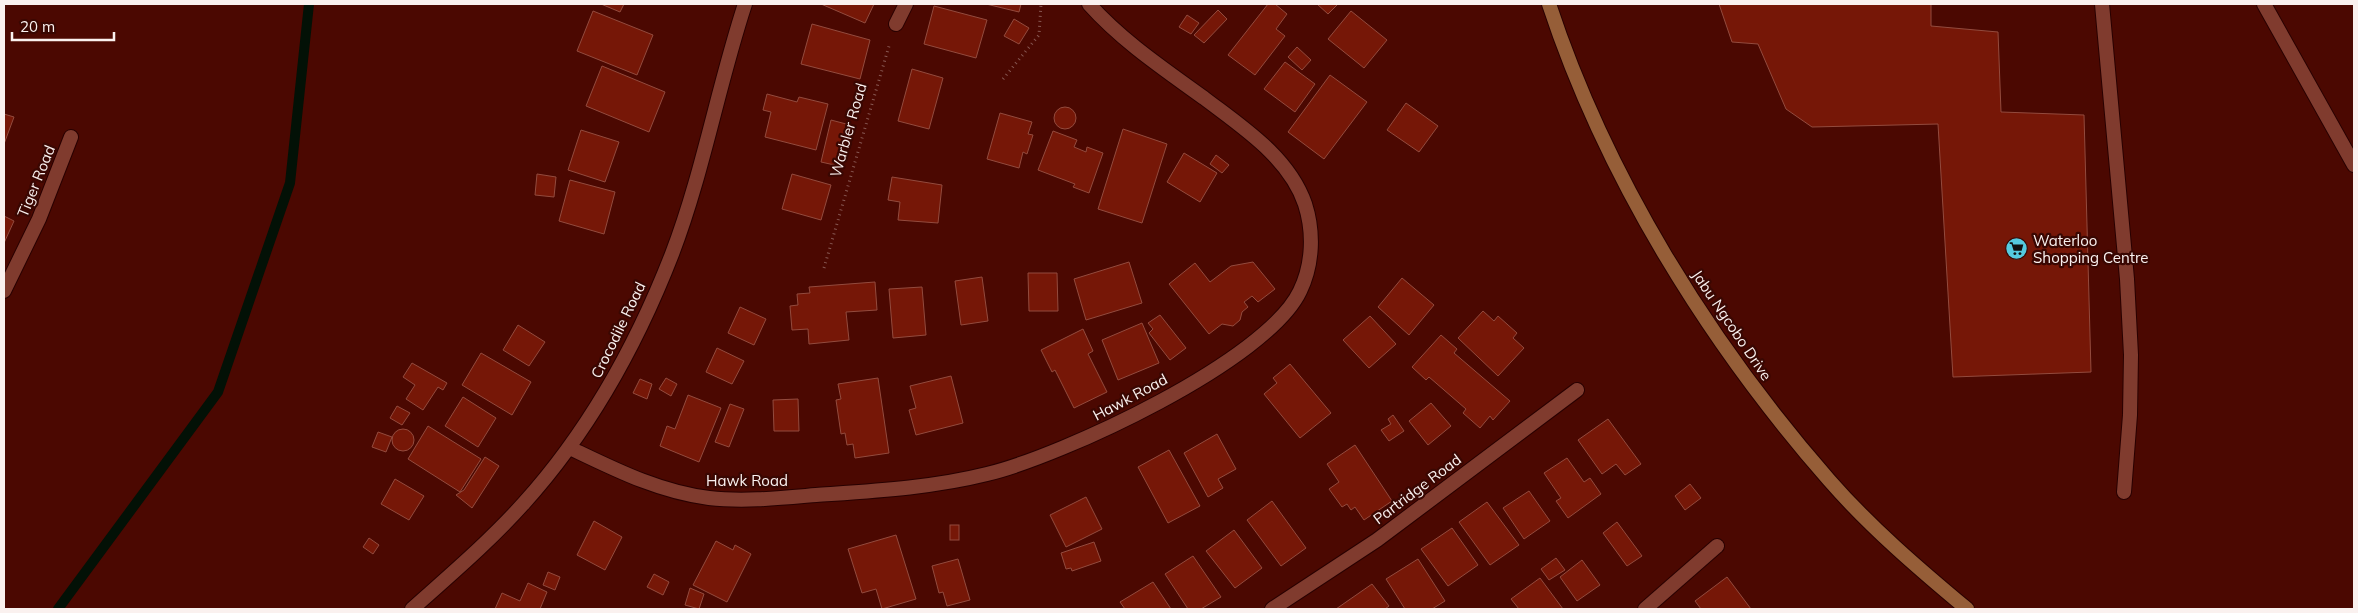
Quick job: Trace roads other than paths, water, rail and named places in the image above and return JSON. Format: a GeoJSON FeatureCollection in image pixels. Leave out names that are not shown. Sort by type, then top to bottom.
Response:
{"type":"FeatureCollection","features":[{"type":"Feature","properties":{"kind":"main road","name":"Jabu Ngcobo Drive"},"geometry":{"type":"LineString","coordinates":[[1549,4],[1593,116],[1644,218],[1700,313],[1764,400],[1830,481],[1914,564],[1967,609]]}},
{"type":"Feature","properties":{"kind":"street","name":"Crocodile Road"},"geometry":{"type":"LineString","coordinates":[[413,609],[524,503],[570,448],[609,386],[644,321],[672,253],[698,174],[745,4]]}},
{"type":"Feature","properties":{"kind":"street"},"geometry":{"type":"LineString","coordinates":[[896,24],[906,4]]}},
{"type":"Feature","properties":{"kind":"street","name":"Hawk Road"},"geometry":{"type":"LineString","coordinates":[[570,448],[644,482],[710,498],[799,496],[943,484],[990,474],[1066,448],[1163,398],[1236,355],[1266,333],[1300,292],[1312,247],[1310,225],[1296,183],[1274,156],[1247,131],[1146,55],[1089,4]]}},
{"type":"Feature","properties":{"kind":"street"},"geometry":{"type":"LineString","coordinates":[[2102,4],[2128,298],[2130,414],[2124,492]]}},
{"type":"Feature","properties":{"kind":"street"},"geometry":{"type":"LineString","coordinates":[[2264,4],[2354,166]]}},
{"type":"Feature","properties":{"kind":"street","name":"Tiger Road"},"geometry":{"type":"LineString","coordinates":[[4,291],[39,219],[71,137]]}},
{"type":"Feature","properties":{"kind":"street","name":"Partridge Road"},"geometry":{"type":"LineString","coordinates":[[1272,609],[1377,540],[1577,390]]}},
{"type":"Feature","properties":{"kind":"street"},"geometry":{"type":"LineString","coordinates":[[1645,609],[1717,546]]}},
{"type":"Feature","properties":{"kind":"waterway"},"geometry":{"type":"LineString","coordinates":[[58,609],[218,392],[290,183],[309,4]]}},
{"type":"Feature","properties":{"kind":"place","name":"Waterloo Shopping Centre"},"geometry":{"type":"Point","coordinates":[2017,249]}}]}
